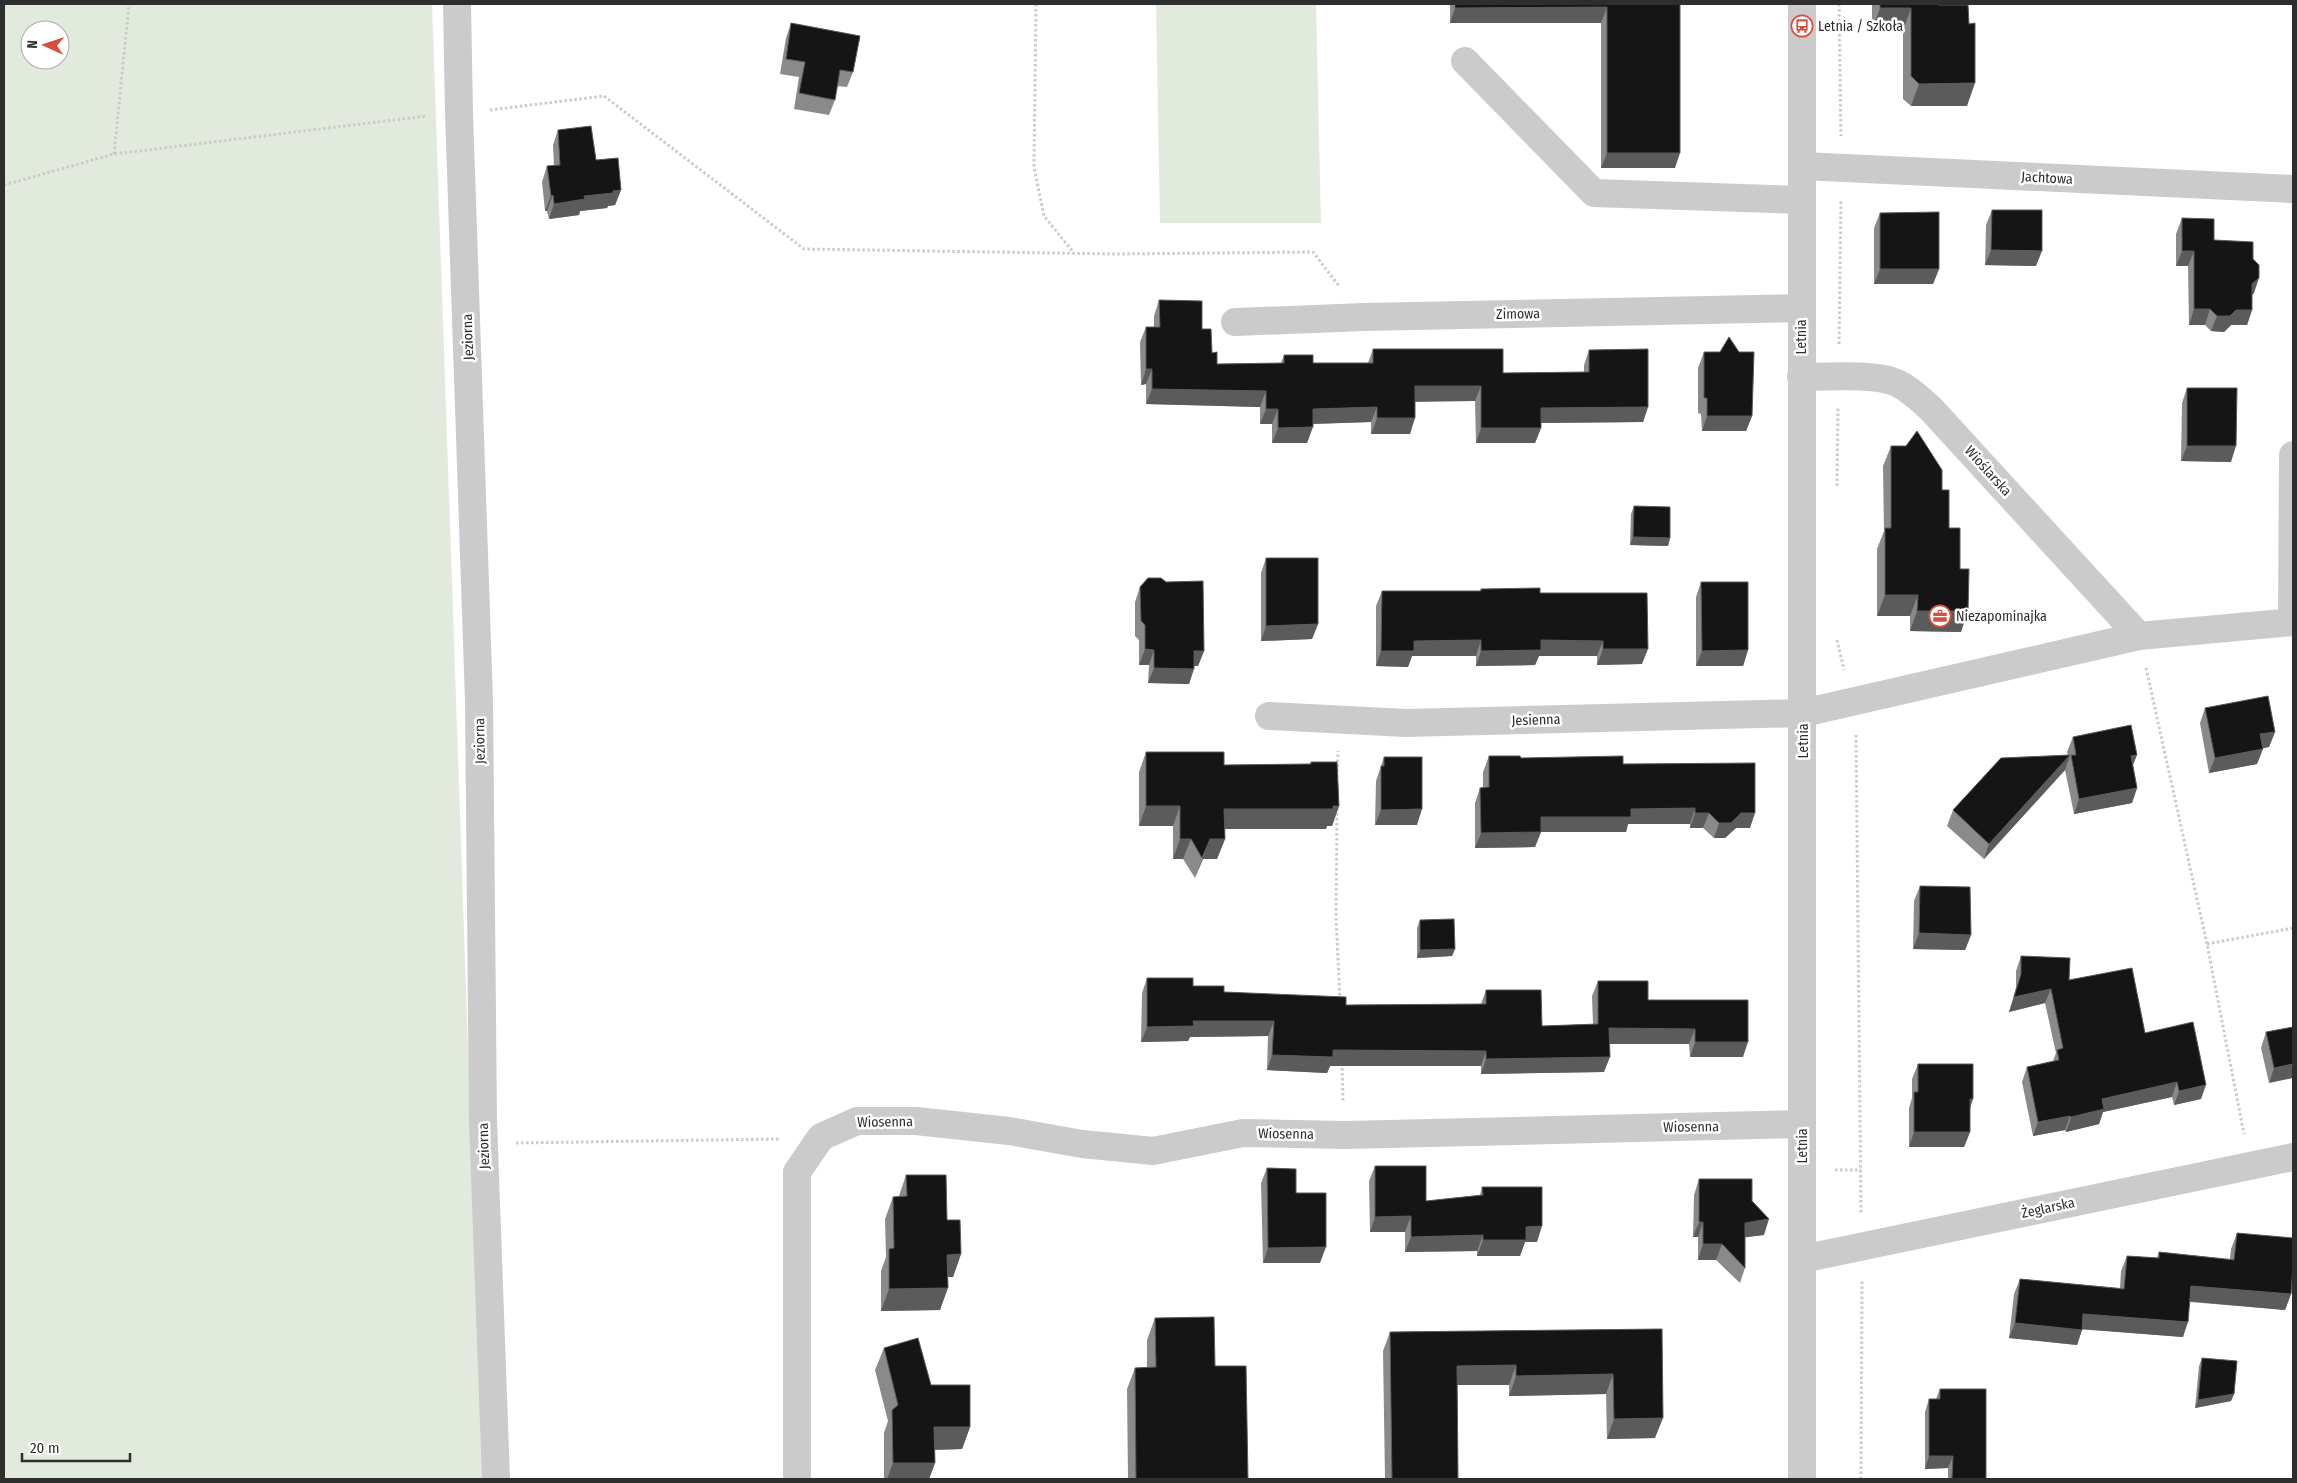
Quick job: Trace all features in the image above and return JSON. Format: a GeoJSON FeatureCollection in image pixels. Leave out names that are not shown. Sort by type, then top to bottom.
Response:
{"type":"FeatureCollection","features":[{"type":"Feature","properties":{"kind":"street","name":"Jeziorna"},"geometry":{"type":"LineString","coordinates":[[458,4],[459,113],[479,701],[484,1143],[496,1479]]}},
{"type":"Feature","properties":{"kind":"street","name":"Letnia"},"geometry":{"type":"LineString","coordinates":[[1802,4],[1802,1479]]}},
{"type":"Feature","properties":{"kind":"street"},"geometry":{"type":"LineString","coordinates":[[1465,60],[1594,193],[1802,200]]}},
{"type":"Feature","properties":{"kind":"street","name":"Jachtowa"},"geometry":{"type":"LineString","coordinates":[[1802,166],[2293,190]]}},
{"type":"Feature","properties":{"kind":"street","name":"Zimowa"},"geometry":{"type":"LineString","coordinates":[[1235,322],[1364,317],[1801,308]]}},
{"type":"Feature","properties":{"kind":"street","name":"Wioślarska"},"geometry":{"type":"LineString","coordinates":[[1801,377],[1882,380],[1896,383],[1914,393],[1938,416],[2139,636]]}},
{"type":"Feature","properties":{"kind":"street"},"geometry":{"type":"LineString","coordinates":[[1803,713],[2139,636],[2293,622],[2293,455]]}},
{"type":"Feature","properties":{"kind":"street","name":"Jesienna"},"geometry":{"type":"LineString","coordinates":[[1269,716],[1406,724],[1803,713]]}},
{"type":"Feature","properties":{"kind":"street","name":"Wiosenna"},"geometry":{"type":"LineString","coordinates":[[797,1479],[797,1172],[820,1138],[857,1120],[916,1121],[1009,1131],[1082,1144],[1152,1151],[1243,1133],[1345,1135],[1802,1124]]}},
{"type":"Feature","properties":{"kind":"street","name":"Żeglarska"},"geometry":{"type":"LineString","coordinates":[[1802,1259],[2293,1158]]}},
{"type":"Feature","properties":{"kind":"path"},"geometry":{"type":"LineString","coordinates":[[114,154],[129,4]]}},
{"type":"Feature","properties":{"kind":"path"},"geometry":{"type":"LineString","coordinates":[[1036,4],[1034,167],[1044,216],[1075,253]]}},
{"type":"Feature","properties":{"kind":"path"},"geometry":{"type":"LineString","coordinates":[[1837,495],[1841,168],[1839,4]]}},
{"type":"Feature","properties":{"kind":"path"},"geometry":{"type":"LineString","coordinates":[[4,185],[114,154],[604,96],[804,250],[1117,254],[1313,252],[1364,317]]}},
{"type":"Feature","properties":{"kind":"path"},"geometry":{"type":"LineString","coordinates":[[1835,632],[1851,701],[1857,740],[1862,1247],[1861,1479]]}},
{"type":"Feature","properties":{"kind":"path"},"geometry":{"type":"LineString","coordinates":[[2139,636],[2207,944],[2250,1166]]}},
{"type":"Feature","properties":{"kind":"path"},"geometry":{"type":"LineString","coordinates":[[1337,779],[1338,720]]}},
{"type":"Feature","properties":{"kind":"path"},"geometry":{"type":"LineString","coordinates":[[1337,799],[1336,918],[1340,1007]]}},
{"type":"Feature","properties":{"kind":"path"},"geometry":{"type":"LineString","coordinates":[[2207,944],[2293,928]]}},
{"type":"Feature","properties":{"kind":"path"},"geometry":{"type":"LineString","coordinates":[[1342,1056],[1345,1135]]}},
{"type":"Feature","properties":{"kind":"path"},"geometry":{"type":"LineString","coordinates":[[484,1143],[820,1138]]}},
{"type":"Feature","properties":{"kind":"shaded area"},"geometry":{"type":"Polygon","coordinates":[[[4,4],[432,4],[483,1479],[4,1479],[4,4]]]}},
{"type":"Feature","properties":{"kind":"shaded area"},"geometry":{"type":"Polygon","coordinates":[[[1156,4],[1316,4],[1321,223],[1160,223],[1156,4]]]}},
{"type":"Feature","properties":{"kind":"building"},"geometry":{"type":"Polygon","coordinates":[[[1455,4],[1680,4],[1680,153],[1607,153],[1607,7],[1455,8],[1455,4]]]}},
{"type":"Feature","properties":{"kind":"building"},"geometry":{"type":"Polygon","coordinates":[[[1880,4],[1968,5],[1969,24],[1975,23],[1975,83],[1919,84],[1911,76],[1911,8],[1880,8],[1880,4]]]}},
{"type":"Feature","properties":{"kind":"building"},"geometry":{"type":"Polygon","coordinates":[[[791,23],[860,36],[853,72],[840,70],[835,100],[799,93],[805,62],[786,59],[791,23]]]}},
{"type":"Feature","properties":{"kind":"building"},"geometry":{"type":"Polygon","coordinates":[[[591,126],[596,160],[618,158],[621,190],[613,191],[613,193],[584,196],[585,199],[554,204],[553,195],[551,196],[547,166],[560,165],[558,130],[591,126]]]}},
{"type":"Feature","properties":{"kind":"building"},"geometry":{"type":"Polygon","coordinates":[[[1992,210],[2042,210],[2042,251],[1991,250],[1992,210]]]}},
{"type":"Feature","properties":{"kind":"building"},"geometry":{"type":"Polygon","coordinates":[[[1939,212],[1939,269],[1880,269],[1880,213],[1939,212]]]}},
{"type":"Feature","properties":{"kind":"building"},"geometry":{"type":"Polygon","coordinates":[[[2182,218],[2214,219],[2214,240],[2253,242],[2253,259],[2259,265],[2259,278],[2252,284],[2252,310],[2236,310],[2230,316],[2217,316],[2210,309],[2194,309],[2194,251],[2182,251],[2182,218]]]}},
{"type":"Feature","properties":{"kind":"building"},"geometry":{"type":"Polygon","coordinates":[[[1159,300],[1202,301],[1202,329],[1211,329],[1212,353],[1217,352],[1217,364],[1284,363],[1284,355],[1313,355],[1313,363],[1373,363],[1373,349],[1503,349],[1503,373],[1589,372],[1589,350],[1648,349],[1648,407],[1541,408],[1541,428],[1481,428],[1481,386],[1415,386],[1415,418],[1377,418],[1377,407],[1313,409],[1313,427],[1278,428],[1278,409],[1266,409],[1266,391],[1152,389],[1152,369],[1146,369],[1146,327],[1160,327],[1159,300]]]}},
{"type":"Feature","properties":{"kind":"building"},"geometry":{"type":"Polygon","coordinates":[[[1729,337],[1739,352],[1754,352],[1752,416],[1707,416],[1707,398],[1704,398],[1704,352],[1720,352],[1729,337]]]}},
{"type":"Feature","properties":{"kind":"building"},"geometry":{"type":"Polygon","coordinates":[[[2187,388],[2237,388],[2236,446],[2187,446],[2187,388]]]}},
{"type":"Feature","properties":{"kind":"building"},"geometry":{"type":"Polygon","coordinates":[[[1917,431],[1942,470],[1942,490],[1949,490],[1949,528],[1960,528],[1960,569],[1969,569],[1968,611],[1917,611],[1918,595],[1885,595],[1885,528],[1891,528],[1891,446],[1906,446],[1917,431]]]}},
{"type":"Feature","properties":{"kind":"building"},"geometry":{"type":"Polygon","coordinates":[[[1634,506],[1670,507],[1670,538],[1633,537],[1634,506]]]}},
{"type":"Feature","properties":{"kind":"building"},"geometry":{"type":"Polygon","coordinates":[[[1266,558],[1318,558],[1318,624],[1266,626],[1266,558]]]}},
{"type":"Feature","properties":{"kind":"building"},"geometry":{"type":"Polygon","coordinates":[[[1148,578],[1161,578],[1166,582],[1203,581],[1204,651],[1194,651],[1194,669],[1154,668],[1154,650],[1145,649],[1145,625],[1141,621],[1140,587],[1148,578]]]}},
{"type":"Feature","properties":{"kind":"building"},"geometry":{"type":"Polygon","coordinates":[[[1701,582],[1748,582],[1748,650],[1702,651],[1701,582]]]}},
{"type":"Feature","properties":{"kind":"building"},"geometry":{"type":"Polygon","coordinates":[[[1540,588],[1540,593],[1647,593],[1648,649],[1603,649],[1603,641],[1541,640],[1541,650],[1481,651],[1481,640],[1414,641],[1414,651],[1381,651],[1382,591],[1481,591],[1481,589],[1540,588]]]}},
{"type":"Feature","properties":{"kind":"building"},"geometry":{"type":"Polygon","coordinates":[[[2268,696],[2275,732],[2260,734],[2263,749],[2215,758],[2205,708],[2268,696]]]}},
{"type":"Feature","properties":{"kind":"building"},"geometry":{"type":"Polygon","coordinates":[[[2131,725],[2137,755],[2131,756],[2137,788],[2079,799],[2071,755],[2076,755],[2073,737],[2131,725]]]}},
{"type":"Feature","properties":{"kind":"building"},"geometry":{"type":"Polygon","coordinates":[[[1146,752],[1224,752],[1224,765],[1337,762],[1339,806],[1333,806],[1333,809],[1224,809],[1225,839],[1210,839],[1202,858],[1191,839],[1180,839],[1180,806],[1146,806],[1146,752]]]}},
{"type":"Feature","properties":{"kind":"building"},"geometry":{"type":"Polygon","coordinates":[[[2070,755],[1989,844],[1953,810],[2001,758],[2070,755]]]}},
{"type":"Feature","properties":{"kind":"building"},"geometry":{"type":"Polygon","coordinates":[[[1489,756],[1520,756],[1521,758],[1623,756],[1623,764],[1755,763],[1755,813],[1741,813],[1731,823],[1719,823],[1709,813],[1695,813],[1695,808],[1631,809],[1631,817],[1541,817],[1541,832],[1481,833],[1480,788],[1489,787],[1489,756]]]}},
{"type":"Feature","properties":{"kind":"building"},"geometry":{"type":"Polygon","coordinates":[[[1384,757],[1422,757],[1422,809],[1381,810],[1381,766],[1384,766],[1384,757]]]}},
{"type":"Feature","properties":{"kind":"building"},"geometry":{"type":"Polygon","coordinates":[[[1920,886],[1970,887],[1971,935],[1919,933],[1920,886]]]}},
{"type":"Feature","properties":{"kind":"building"},"geometry":{"type":"Polygon","coordinates":[[[1454,919],[1455,949],[1420,950],[1420,920],[1454,919]]]}},
{"type":"Feature","properties":{"kind":"building"},"geometry":{"type":"Polygon","coordinates":[[[2021,956],[2070,958],[2069,980],[2132,968],[2145,1033],[2193,1022],[2206,1085],[2179,1091],[2177,1082],[2102,1099],[2104,1109],[2038,1122],[2027,1067],[2059,1060],[2057,1050],[2063,1048],[2051,989],[2014,997],[2021,974],[2021,956]]]}},
{"type":"Feature","properties":{"kind":"building"},"geometry":{"type":"Polygon","coordinates":[[[1147,978],[1193,978],[1193,986],[1224,986],[1224,992],[1346,997],[1346,1005],[1486,1004],[1486,990],[1541,990],[1542,1026],[1598,1024],[1598,981],[1648,981],[1648,1000],[1748,1000],[1748,1042],[1695,1042],[1695,1029],[1609,1028],[1610,1057],[1486,1059],[1486,1051],[1333,1050],[1333,1057],[1272,1055],[1274,1021],[1193,1021],[1194,1026],[1147,1027],[1147,978]]]}},
{"type":"Feature","properties":{"kind":"building"},"geometry":{"type":"Polygon","coordinates":[[[2293,1027],[2293,1064],[2274,1068],[2266,1032],[2293,1027]]]}},
{"type":"Feature","properties":{"kind":"building"},"geometry":{"type":"Polygon","coordinates":[[[1918,1064],[1973,1064],[1973,1099],[1970,1099],[1970,1132],[1914,1132],[1914,1092],[1918,1092],[1918,1064]]]}},
{"type":"Feature","properties":{"kind":"building"},"geometry":{"type":"Polygon","coordinates":[[[1375,1166],[1426,1166],[1426,1201],[1483,1195],[1482,1187],[1542,1187],[1542,1226],[1526,1227],[1526,1240],[1483,1240],[1483,1235],[1411,1237],[1411,1216],[1375,1217],[1375,1166]]]}},
{"type":"Feature","properties":{"kind":"building"},"geometry":{"type":"Polygon","coordinates":[[[1267,1168],[1296,1169],[1296,1193],[1326,1193],[1326,1247],[1268,1248],[1267,1168]]]}},
{"type":"Feature","properties":{"kind":"building"},"geometry":{"type":"Polygon","coordinates":[[[906,1175],[946,1175],[947,1220],[960,1220],[961,1254],[947,1255],[948,1288],[889,1289],[889,1249],[894,1248],[893,1197],[907,1196],[906,1175]]]}},
{"type":"Feature","properties":{"kind":"building"},"geometry":{"type":"Polygon","coordinates":[[[1699,1179],[1752,1179],[1752,1201],[1769,1219],[1745,1223],[1745,1268],[1722,1244],[1703,1244],[1703,1222],[1699,1222],[1699,1179]]]}},
{"type":"Feature","properties":{"kind":"building"},"geometry":{"type":"Polygon","coordinates":[[[2237,1233],[2293,1238],[2291,1294],[2191,1286],[2188,1322],[2083,1314],[2082,1330],[2015,1323],[2020,1279],[2124,1289],[2127,1256],[2159,1258],[2159,1252],[2234,1260],[2237,1233]]]}},
{"type":"Feature","properties":{"kind":"building"},"geometry":{"type":"Polygon","coordinates":[[[1214,1317],[1215,1366],[1246,1366],[1248,1479],[1136,1479],[1135,1368],[1156,1367],[1155,1318],[1214,1317]]]}},
{"type":"Feature","properties":{"kind":"building"},"geometry":{"type":"Polygon","coordinates":[[[1662,1329],[1663,1418],[1614,1419],[1613,1374],[1516,1376],[1516,1365],[1457,1366],[1458,1479],[1392,1479],[1390,1332],[1662,1329]]]}},
{"type":"Feature","properties":{"kind":"building"},"geometry":{"type":"Polygon","coordinates":[[[918,1338],[931,1385],[970,1385],[970,1427],[934,1427],[935,1463],[893,1463],[892,1410],[898,1405],[884,1348],[918,1338]]]}},
{"type":"Feature","properties":{"kind":"building"},"geometry":{"type":"Polygon","coordinates":[[[2202,1358],[2237,1361],[2234,1394],[2198,1400],[2202,1358]]]}},
{"type":"Feature","properties":{"kind":"building"},"geometry":{"type":"Polygon","coordinates":[[[1940,1389],[1986,1389],[1986,1479],[1952,1479],[1953,1456],[1929,1456],[1929,1399],[1940,1399],[1940,1389]]]}},
{"type":"Feature","properties":{"kind":"place","name":"Letnia / Szkoła"},"geometry":{"type":"Point","coordinates":[1802,26]}},
{"type":"Feature","properties":{"kind":"place","name":"Niezapominajka"},"geometry":{"type":"Point","coordinates":[1940,616]}}]}
